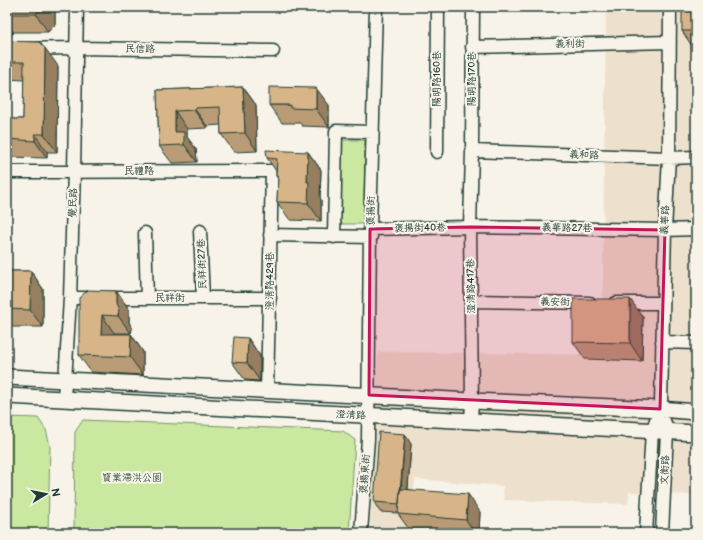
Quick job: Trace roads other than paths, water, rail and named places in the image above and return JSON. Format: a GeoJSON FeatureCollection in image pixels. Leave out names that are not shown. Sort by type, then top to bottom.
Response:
{"type":"FeatureCollection","features":[{"type":"Feature","properties":{"kind":"main road","name":"澄清路"},"geometry":{"type":"LineString","coordinates":[[7,377],[696,412]]}},
{"type":"Feature","properties":{"kind":"main road","name":"澄清路"},"geometry":{"type":"LineString","coordinates":[[7,396],[696,433]]}},
{"type":"Feature","properties":{"kind":"street","name":"覺民路"},"geometry":{"type":"LineString","coordinates":[[64,399],[70,298],[77,7]]}},
{"type":"Feature","properties":{"kind":"street","name":"褒揚街"},"geometry":{"type":"LineString","coordinates":[[368,416],[370,233],[376,7]]}},
{"type":"Feature","properties":{"kind":"street","name":"陽明路160巷"},"geometry":{"type":"LineString","coordinates":[[437,152],[438,7]]}},
{"type":"Feature","properties":{"kind":"street","name":"陽明路170巷"},"geometry":{"type":"LineString","coordinates":[[472,151],[473,7]]}},
{"type":"Feature","properties":{"kind":"street","name":"義華路"},"geometry":{"type":"LineString","coordinates":[[652,431],[660,409],[665,230],[669,158],[670,7]]}},
{"type":"Feature","properties":{"kind":"street","name":"義利街"},"geometry":{"type":"LineString","coordinates":[[472,46],[669,42]]}},
{"type":"Feature","properties":{"kind":"street","name":"民信路"},"geometry":{"type":"LineString","coordinates":[[7,49],[77,48],[273,51]]}},
{"type":"Feature","properties":{"kind":"street"},"geometry":{"type":"LineString","coordinates":[[334,237],[336,131],[373,132]]}},
{"type":"Feature","properties":{"kind":"street","name":"義和路"},"geometry":{"type":"LineString","coordinates":[[472,151],[669,158],[696,157]]}},
{"type":"Feature","properties":{"kind":"street","name":"澄清路417巷"},"geometry":{"type":"LineString","coordinates":[[471,421],[470,227],[472,151]]}},
{"type":"Feature","properties":{"kind":"street","name":"民禮路"},"geometry":{"type":"LineString","coordinates":[[7,172],[272,171]]}},
{"type":"Feature","properties":{"kind":"street","name":"澄清路429巷"},"geometry":{"type":"LineString","coordinates":[[267,391],[272,171]]}},
{"type":"Feature","properties":{"kind":"street","name":"褒揚街40巷"},"geometry":{"type":"LineString","coordinates":[[270,235],[334,237],[370,233],[470,227]]}},
{"type":"Feature","properties":{"kind":"street","name":"義華路27巷"},"geometry":{"type":"LineString","coordinates":[[470,227],[665,230],[696,229]]}},
{"type":"Feature","properties":{"kind":"street","name":"民祥街27巷"},"geometry":{"type":"LineString","coordinates":[[200,231],[203,298]]}},
{"type":"Feature","properties":{"kind":"street"},"geometry":{"type":"LineString","coordinates":[[145,233],[146,298]]}},
{"type":"Feature","properties":{"kind":"street","name":"民祥街"},"geometry":{"type":"LineString","coordinates":[[70,298],[270,298]]}},
{"type":"Feature","properties":{"kind":"street","name":"義安街"},"geometry":{"type":"LineString","coordinates":[[471,301],[663,303]]}},
{"type":"Feature","properties":{"kind":"street"},"geometry":{"type":"LineString","coordinates":[[662,342],[696,343]]}},
{"type":"Feature","properties":{"kind":"street","name":"文衡路"},"geometry":{"type":"LineString","coordinates":[[660,409],[667,432],[662,533]]}},
{"type":"Feature","properties":{"kind":"street","name":"褒揚東街"},"geometry":{"type":"LineString","coordinates":[[361,533],[368,416]]}},
{"type":"Feature","properties":{"kind":"street","name":"文衡路"},"geometry":{"type":"LineString","coordinates":[[646,533],[652,431]]}},
{"type":"Feature","properties":{"kind":"park label","name":"寶業滯洪公園"},"geometry":{"type":"Point","coordinates":[132,478]}}]}
